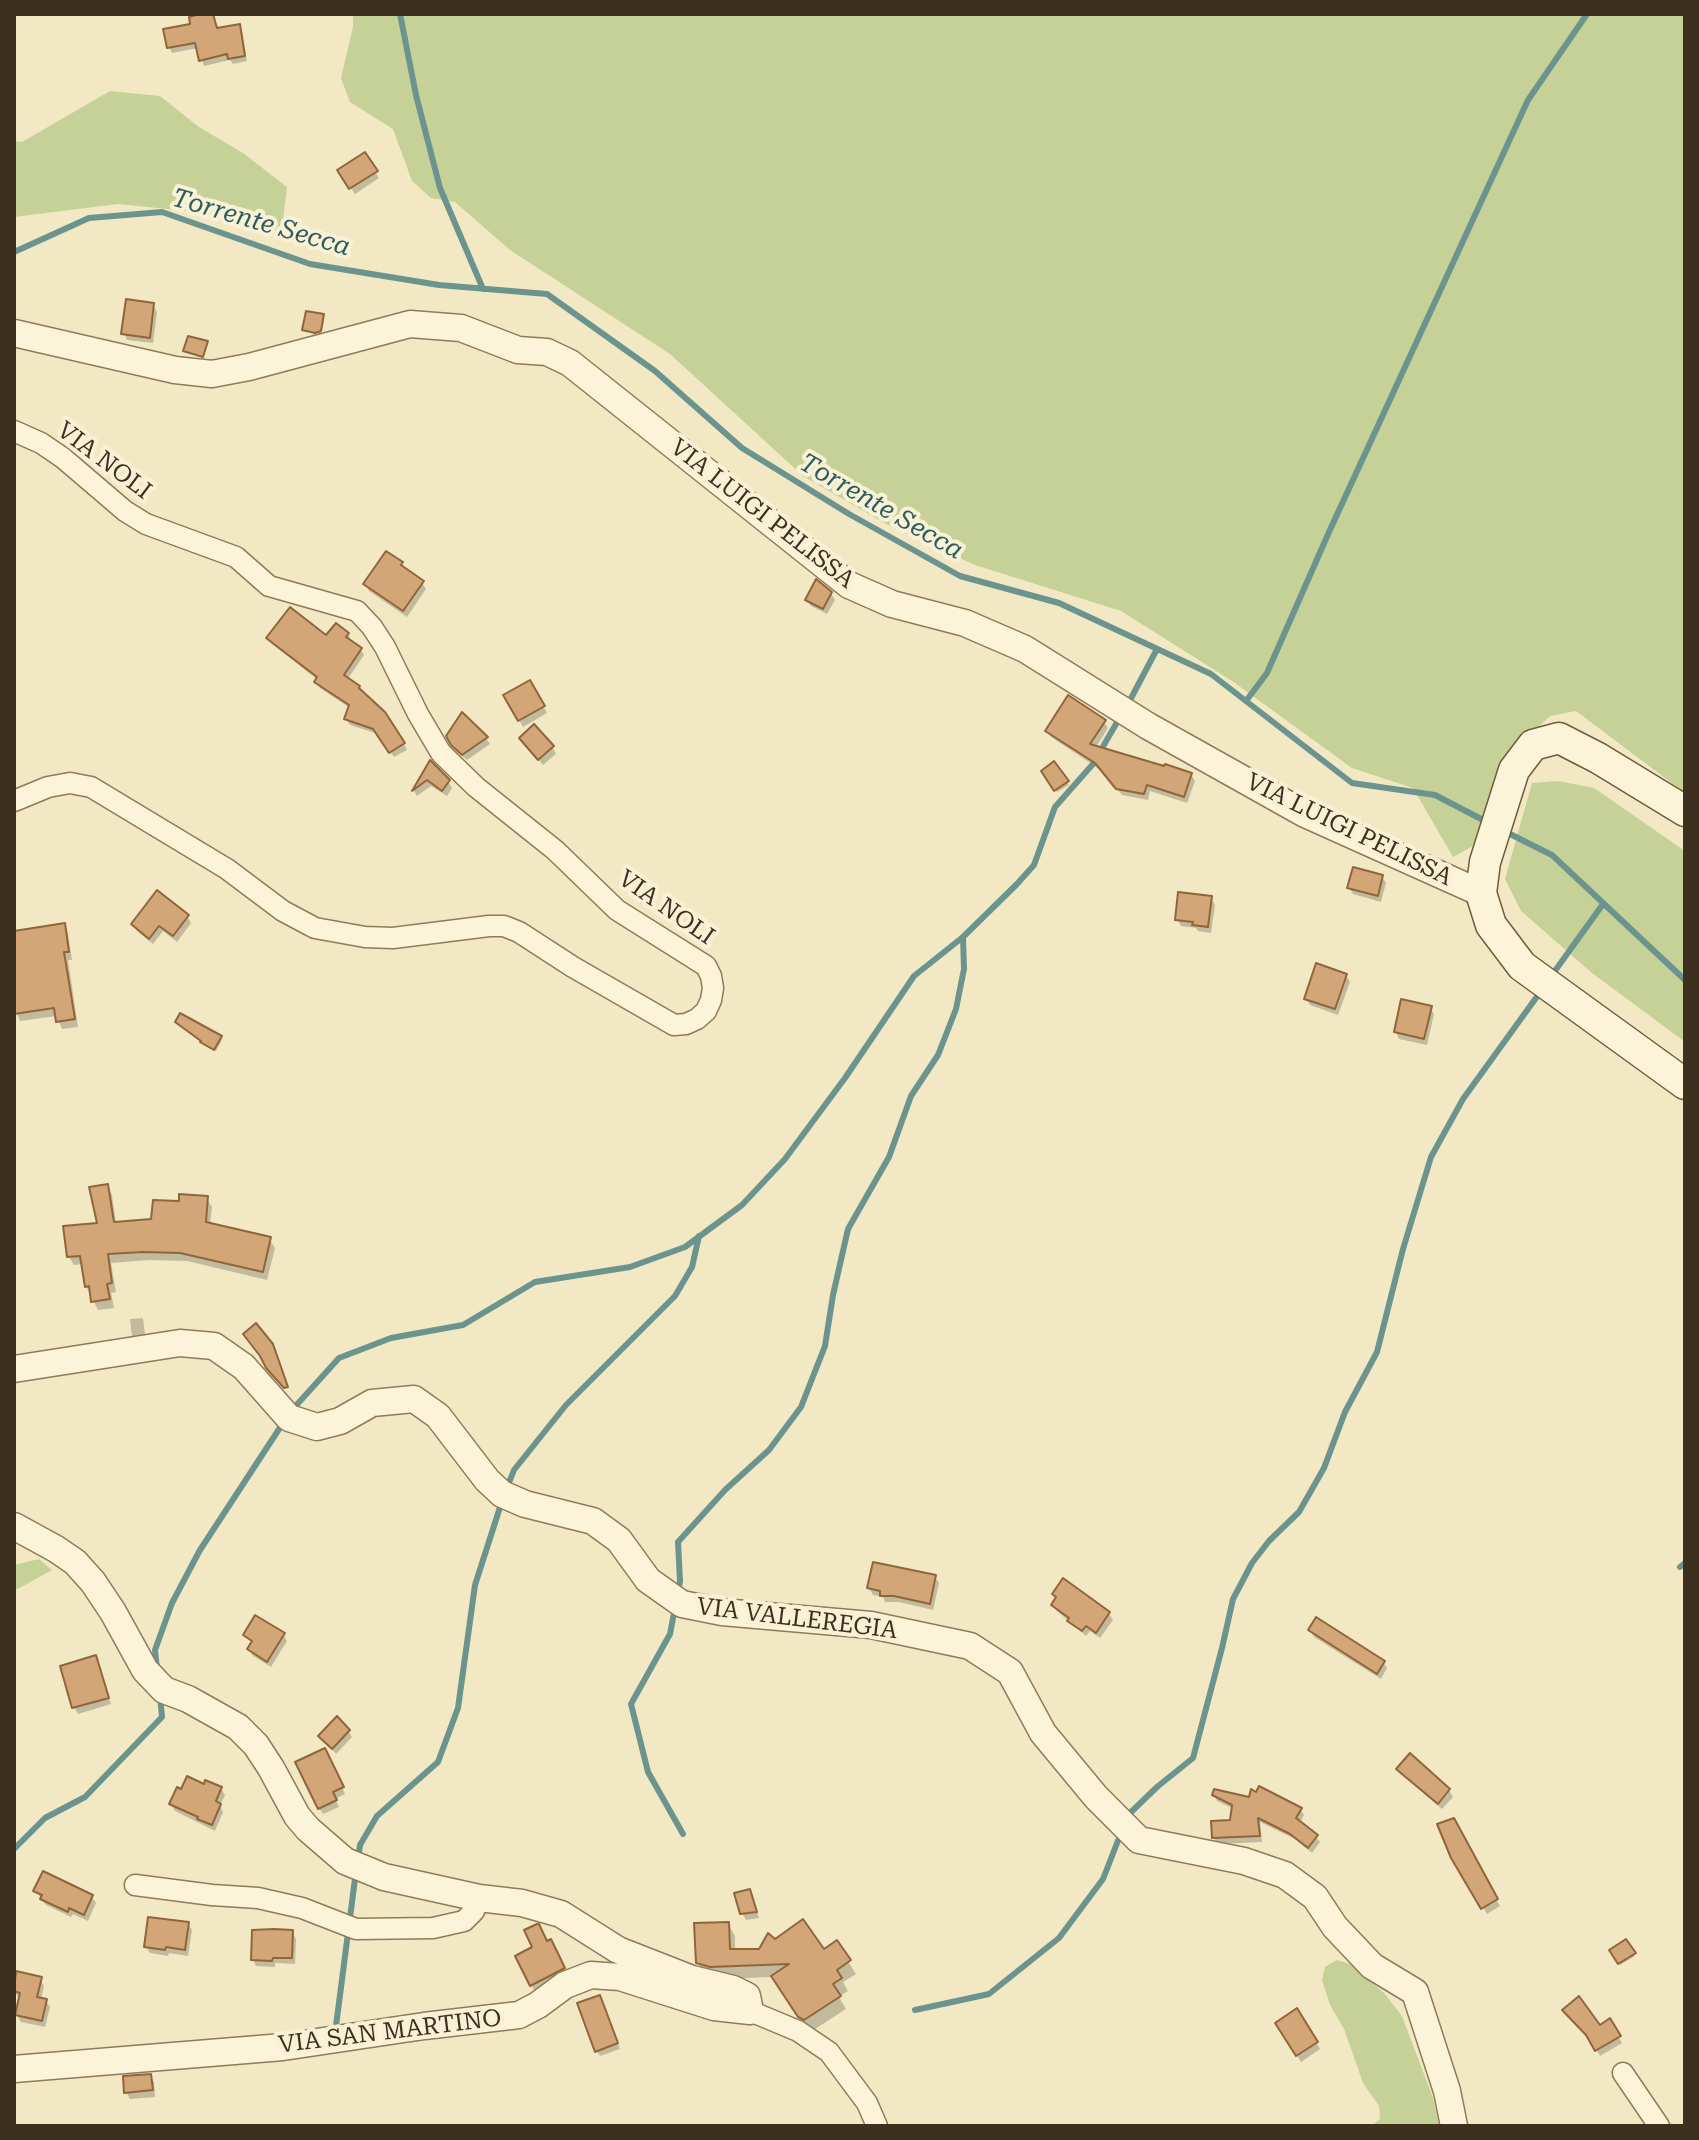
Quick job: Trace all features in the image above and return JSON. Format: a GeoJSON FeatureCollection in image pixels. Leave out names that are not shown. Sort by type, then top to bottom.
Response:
{"type":"FeatureCollection","features":[{"type":"Feature","properties":{"kind":"main road"},"geometry":{"type":"LineString","coordinates":[[1685,811],[1559,738],[1533,745],[1514,770],[1485,862],[1481,893],[1491,925],[1522,966],[1685,1084]]}},
{"type":"Feature","properties":{"kind":"street","name":"VIA LUIGI PELISSA"},"geometry":{"type":"LineString","coordinates":[[14,333],[160,367],[212,374],[410,324],[461,328],[518,350],[547,352],[570,363],[849,585],[892,604],[965,623],[1025,649],[1148,726],[1305,814],[1481,893]]}},
{"type":"Feature","properties":{"kind":"street","name":"VIA NOLI"},"geometry":{"type":"LineString","coordinates":[[14,431],[41,443],[63,458],[125,511],[146,524],[236,557],[269,586],[357,611],[385,647],[441,753],[476,787],[555,850],[617,910],[706,966],[713,988],[711,1000],[706,1011],[697,1019],[674,1025],[504,926],[393,938],[365,937],[315,928],[283,911],[227,869],[91,787],[70,783],[48,787],[14,801]]}},
{"type":"Feature","properties":{"kind":"street","name":"VIA VALLEREGIA"},"geometry":{"type":"LineString","coordinates":[[14,1369],[180,1343],[214,1346],[244,1367],[289,1418],[317,1427],[340,1421],[372,1403],[414,1399],[438,1416],[487,1480],[502,1494],[525,1504],[593,1521],[619,1540],[648,1580],[682,1604],[722,1612],[871,1625],[970,1646],[1010,1672],[1043,1733],[1096,1797],[1139,1840],[1244,1861],[1285,1875],[1315,1897],[1335,1927],[1372,1966],[1415,1992],[1447,2091],[1454,2126]]}},
{"type":"Feature","properties":{"kind":"street"},"geometry":{"type":"LineString","coordinates":[[14,1526],[75,1562],[113,1612],[145,1670],[164,1690],[188,1699],[238,1727],[256,1745],[297,1816],[345,1861],[384,1877],[479,1898],[522,1903],[561,1914],[618,1950],[692,1979],[733,1989],[747,1996],[750,2011],[798,2031],[829,2052],[867,2103],[877,2126]]}},
{"type":"Feature","properties":{"kind":"street"},"geometry":{"type":"LineString","coordinates":[[135,1885],[258,1898],[302,1908],[356,1929],[433,1928],[464,1921],[474,1911],[479,1898]]}},
{"type":"Feature","properties":{"kind":"street","name":"VIA SAN MARTINO"},"geometry":{"type":"LineString","coordinates":[[14,2069],[283,2047],[519,2015],[565,1985],[591,1975],[620,1977],[714,2007],[750,2011]]}},
{"type":"Feature","properties":{"kind":"street"},"geometry":{"type":"LineString","coordinates":[[1623,2073],[1659,2126]]}},
{"type":"Feature","properties":{"kind":"green space"},"geometry":{"type":"Polygon","coordinates":[[[353,14],[1685,14],[1685,793],[1576,711],[1550,716],[1510,755],[1475,845],[1453,857],[1413,788],[1352,768],[1232,681],[1121,611],[975,565],[888,525],[803,476],[670,354],[510,250],[455,202],[431,198],[412,181],[393,129],[350,102],[341,78],[353,14]]]}},
{"type":"Feature","properties":{"kind":"green space"},"geometry":{"type":"Polygon","coordinates":[[[110,91],[160,96],[199,127],[243,153],[287,187],[281,236],[235,216],[118,204],[14,217],[14,141],[22,142],[110,91]]]}},
{"type":"Feature","properties":{"kind":"green space"},"geometry":{"type":"Polygon","coordinates":[[[1558,781],[1594,788],[1685,851],[1685,1042],[1592,973],[1521,911],[1505,879],[1532,783],[1558,781]]]}},
{"type":"Feature","properties":{"kind":"green space"},"geometry":{"type":"Polygon","coordinates":[[[39,1559],[52,1570],[14,1591],[14,1565],[39,1559]]]}},
{"type":"Feature","properties":{"kind":"green space"},"geometry":{"type":"Polygon","coordinates":[[[1337,1960],[1350,1964],[1384,1993],[1402,2016],[1433,2098],[1439,2126],[1371,2126],[1380,2119],[1379,2106],[1363,2083],[1322,1980],[1325,1967],[1337,1960]]]}},
{"type":"Feature","properties":{"kind":"building"},"geometry":{"type":"Polygon","coordinates":[[[213,14],[217,28],[240,24],[245,56],[228,59],[227,54],[199,61],[195,43],[167,48],[163,29],[190,24],[189,17],[213,14]]]}},
{"type":"Feature","properties":{"kind":"building"},"geometry":{"type":"Polygon","coordinates":[[[365,152],[378,171],[349,189],[337,170],[365,152]]]}},
{"type":"Feature","properties":{"kind":"building"},"geometry":{"type":"Polygon","coordinates":[[[126,299],[154,303],[150,338],[121,334],[126,299]]]}},
{"type":"Feature","properties":{"kind":"building"},"geometry":{"type":"Polygon","coordinates":[[[306,311],[324,314],[321,331],[302,330],[306,311]]]}},
{"type":"Feature","properties":{"kind":"building"},"geometry":{"type":"Polygon","coordinates":[[[188,336],[208,341],[203,357],[183,351],[188,336]]]}},
{"type":"Feature","properties":{"kind":"building"},"geometry":{"type":"Polygon","coordinates":[[[386,551],[424,581],[403,611],[363,584],[386,551]]]}},
{"type":"Feature","properties":{"kind":"building"},"geometry":{"type":"Polygon","coordinates":[[[816,579],[832,592],[823,609],[805,600],[816,579]]]}},
{"type":"Feature","properties":{"kind":"building"},"geometry":{"type":"Polygon","coordinates":[[[290,607],[326,635],[336,623],[349,633],[346,637],[362,648],[344,675],[360,686],[385,712],[405,743],[389,753],[373,729],[344,719],[349,705],[314,682],[317,677],[266,638],[290,607]]]}},
{"type":"Feature","properties":{"kind":"building"},"geometry":{"type":"Polygon","coordinates":[[[530,680],[545,706],[518,721],[503,695],[530,680]]]}},
{"type":"Feature","properties":{"kind":"building"},"geometry":{"type":"Polygon","coordinates":[[[1068,695],[1106,720],[1090,744],[1192,773],[1184,797],[1147,785],[1144,794],[1116,789],[1095,763],[1045,731],[1068,695]]]}},
{"type":"Feature","properties":{"kind":"building"},"geometry":{"type":"Polygon","coordinates":[[[462,712],[488,737],[462,755],[446,736],[462,712]]]}},
{"type":"Feature","properties":{"kind":"building"},"geometry":{"type":"Polygon","coordinates":[[[534,724],[554,746],[538,760],[519,738],[534,724]]]}},
{"type":"Feature","properties":{"kind":"building"},"geometry":{"type":"Polygon","coordinates":[[[430,760],[450,780],[442,791],[427,780],[412,791],[430,760]]]}},
{"type":"Feature","properties":{"kind":"building"},"geometry":{"type":"Polygon","coordinates":[[[1054,761],[1069,781],[1054,791],[1041,771],[1054,761]]]}},
{"type":"Feature","properties":{"kind":"building"},"geometry":{"type":"Polygon","coordinates":[[[1353,867],[1383,875],[1378,896],[1347,888],[1353,867]]]}},
{"type":"Feature","properties":{"kind":"building"},"geometry":{"type":"Polygon","coordinates":[[[157,890],[189,915],[173,936],[159,926],[149,939],[131,924],[157,890]]]}},
{"type":"Feature","properties":{"kind":"building"},"geometry":{"type":"Polygon","coordinates":[[[1178,892],[1212,896],[1208,927],[1175,920],[1178,892]]]}},
{"type":"Feature","properties":{"kind":"building"},"geometry":{"type":"Polygon","coordinates":[[[65,923],[69,952],[64,952],[75,1019],[56,1022],[54,1008],[14,1014],[14,931],[65,923]]]}},
{"type":"Feature","properties":{"kind":"building"},"geometry":{"type":"Polygon","coordinates":[[[1316,963],[1347,974],[1335,1009],[1304,999],[1316,963]]]}},
{"type":"Feature","properties":{"kind":"building"},"geometry":{"type":"Polygon","coordinates":[[[1401,999],[1432,1006],[1424,1039],[1394,1032],[1401,999]]]}},
{"type":"Feature","properties":{"kind":"building"},"geometry":{"type":"Polygon","coordinates":[[[180,1013],[222,1036],[214,1050],[175,1022],[180,1013]]]}},
{"type":"Feature","properties":{"kind":"building"},"geometry":{"type":"Polygon","coordinates":[[[108,1184],[114,1222],[151,1219],[153,1200],[179,1201],[179,1194],[208,1196],[206,1222],[271,1237],[263,1272],[180,1253],[108,1254],[112,1283],[107,1284],[110,1299],[91,1302],[80,1256],[67,1257],[63,1226],[97,1223],[89,1187],[108,1184]]]}},
{"type":"Feature","properties":{"kind":"building"},"geometry":{"type":"Polygon","coordinates":[[[256,1323],[273,1344],[288,1387],[284,1388],[266,1368],[243,1334],[256,1323]]]}},
{"type":"Feature","properties":{"kind":"building"},"geometry":{"type":"Polygon","coordinates":[[[873,1562],[936,1575],[930,1604],[880,1596],[880,1591],[867,1588],[873,1562]]]}},
{"type":"Feature","properties":{"kind":"building"},"geometry":{"type":"Polygon","coordinates":[[[1063,1578],[1110,1612],[1096,1633],[1086,1626],[1082,1631],[1051,1605],[1056,1597],[1052,1594],[1063,1578]]]}},
{"type":"Feature","properties":{"kind":"building"},"geometry":{"type":"Polygon","coordinates":[[[255,1615],[285,1633],[267,1662],[247,1649],[252,1641],[243,1635],[255,1615]]]}},
{"type":"Feature","properties":{"kind":"building"},"geometry":{"type":"Polygon","coordinates":[[[1316,1617],[1385,1661],[1377,1674],[1308,1630],[1316,1617]]]}},
{"type":"Feature","properties":{"kind":"building"},"geometry":{"type":"Polygon","coordinates":[[[96,1655],[109,1698],[72,1708],[60,1666],[96,1655]]]}},
{"type":"Feature","properties":{"kind":"building"},"geometry":{"type":"Polygon","coordinates":[[[337,1716],[350,1730],[332,1749],[318,1736],[337,1716]]]}},
{"type":"Feature","properties":{"kind":"building"},"geometry":{"type":"Polygon","coordinates":[[[325,1748],[344,1787],[333,1792],[337,1800],[318,1809],[295,1762],[325,1748]]]}},
{"type":"Feature","properties":{"kind":"building"},"geometry":{"type":"Polygon","coordinates":[[[1410,1753],[1450,1789],[1438,1804],[1396,1769],[1410,1753]]]}},
{"type":"Feature","properties":{"kind":"building"},"geometry":{"type":"Polygon","coordinates":[[[187,1776],[204,1784],[205,1780],[222,1787],[216,1801],[221,1804],[212,1825],[169,1804],[177,1787],[181,1789],[187,1776]]]}},
{"type":"Feature","properties":{"kind":"building"},"geometry":{"type":"Polygon","coordinates":[[[1259,1786],[1302,1808],[1296,1818],[1318,1835],[1308,1848],[1290,1834],[1258,1818],[1260,1836],[1212,1838],[1211,1821],[1230,1820],[1232,1805],[1212,1795],[1214,1789],[1249,1797],[1251,1789],[1256,1792],[1259,1786]]]}},
{"type":"Feature","properties":{"kind":"building"},"geometry":{"type":"Polygon","coordinates":[[[1454,1818],[1498,1899],[1481,1909],[1451,1858],[1437,1824],[1454,1818]]]}},
{"type":"Feature","properties":{"kind":"building"},"geometry":{"type":"Polygon","coordinates":[[[43,1871],[93,1895],[84,1915],[69,1908],[68,1912],[40,1899],[42,1895],[33,1891],[43,1871]]]}},
{"type":"Feature","properties":{"kind":"building"},"geometry":{"type":"Polygon","coordinates":[[[750,1889],[757,1912],[740,1914],[734,1893],[750,1889]]]}},
{"type":"Feature","properties":{"kind":"building"},"geometry":{"type":"Polygon","coordinates":[[[148,1917],[189,1922],[185,1950],[144,1947],[148,1917]]]}},
{"type":"Feature","properties":{"kind":"building"},"geometry":{"type":"Polygon","coordinates":[[[803,1919],[824,1949],[837,1940],[851,1960],[837,1970],[842,1978],[833,1984],[841,1996],[804,2020],[798,2017],[771,1976],[789,1964],[710,1967],[696,1963],[694,1923],[729,1922],[730,1949],[759,1949],[768,1933],[775,1939],[803,1919]]]}},
{"type":"Feature","properties":{"kind":"building"},"geometry":{"type":"Polygon","coordinates":[[[537,1924],[547,1941],[551,1939],[565,1968],[530,1986],[515,1956],[532,1947],[524,1930],[537,1924]]]}},
{"type":"Feature","properties":{"kind":"building"},"geometry":{"type":"Polygon","coordinates":[[[252,1930],[293,1930],[292,1958],[251,1960],[252,1930]]]}},
{"type":"Feature","properties":{"kind":"building"},"geometry":{"type":"Polygon","coordinates":[[[1626,1939],[1636,1953],[1618,1964],[1609,1950],[1626,1939]]]}},
{"type":"Feature","properties":{"kind":"building"},"geometry":{"type":"Polygon","coordinates":[[[16,1971],[42,1977],[37,1997],[47,1999],[42,2021],[15,2015],[20,1993],[14,1991],[16,1971]]]}},
{"type":"Feature","properties":{"kind":"building"},"geometry":{"type":"Polygon","coordinates":[[[600,1995],[618,2043],[595,2052],[577,2003],[600,1995]]]}},
{"type":"Feature","properties":{"kind":"building"},"geometry":{"type":"Polygon","coordinates":[[[1579,1996],[1600,2025],[1610,2018],[1621,2036],[1595,2051],[1586,2035],[1562,2010],[1579,1996]]]}},
{"type":"Feature","properties":{"kind":"building"},"geometry":{"type":"Polygon","coordinates":[[[1297,2008],[1318,2042],[1296,2056],[1275,2023],[1297,2008]]]}},
{"type":"Feature","properties":{"kind":"building"},"geometry":{"type":"Polygon","coordinates":[[[151,2074],[153,2090],[124,2093],[123,2076],[151,2074]]]}},
{"type":"Feature","properties":{"kind":"waterway"},"geometry":{"type":"LineString","coordinates":[[400,14],[416,95],[440,188],[483,289]]}},
{"type":"Feature","properties":{"kind":"waterway"},"geometry":{"type":"LineString","coordinates":[[1246,701],[1267,673],[1528,100],[1587,14]]}},
{"type":"Feature","properties":{"kind":"waterway","name":"Torrente Secca"},"geometry":{"type":"LineString","coordinates":[[14,252],[89,218],[162,212],[310,264],[439,285],[547,294],[655,371],[742,448],[849,514],[960,576],[1059,603],[1211,674],[1352,783],[1435,795],[1487,822]]}},
{"type":"Feature","properties":{"kind":"waterway"},"geometry":{"type":"LineString","coordinates":[[1128,704],[1157,649]]}},
{"type":"Feature","properties":{"kind":"waterway"},"geometry":{"type":"LineString","coordinates":[[292,1410],[339,1358],[391,1338],[463,1325],[535,1282],[630,1267],[685,1247],[742,1205],[785,1159],[914,976],[963,937],[1034,865],[1055,807],[1093,764],[1120,717]]}},
{"type":"Feature","properties":{"kind":"waterway","name":"Torrente Secca"},"geometry":{"type":"LineString","coordinates":[[1504,831],[1552,855],[1685,980]]}},
{"type":"Feature","properties":{"kind":"waterway"},"geometry":{"type":"LineString","coordinates":[[1552,975],[1603,904]]}},
{"type":"Feature","properties":{"kind":"waterway"},"geometry":{"type":"LineString","coordinates":[[678,1593],[678,1542],[725,1490],[769,1450],[801,1407],[825,1346],[848,1229],[889,1157],[911,1096],[938,1055],[956,1009],[964,969],[963,937]]}},
{"type":"Feature","properties":{"kind":"waterway"},"geometry":{"type":"LineString","coordinates":[[1127,1819],[1157,1787],[1193,1758],[1233,1599],[1252,1563],[1269,1541],[1299,1512],[1324,1468],[1345,1412],[1377,1352],[1403,1249],[1431,1157],[1463,1099],[1541,991]]}},
{"type":"Feature","properties":{"kind":"waterway"},"geometry":{"type":"LineString","coordinates":[[506,1490],[514,1470],[566,1405],[675,1296],[692,1267],[699,1236]]}},
{"type":"Feature","properties":{"kind":"waterway"},"geometry":{"type":"LineString","coordinates":[[157,1669],[155,1650],[172,1603],[200,1550],[283,1423]]}},
{"type":"Feature","properties":{"kind":"waterway"},"geometry":{"type":"LineString","coordinates":[[358,1860],[360,1845],[377,1816],[438,1762],[458,1708],[475,1585],[502,1501]]}},
{"type":"Feature","properties":{"kind":"waterway"},"geometry":{"type":"LineString","coordinates":[[1680,1567],[1685,1563]]}},
{"type":"Feature","properties":{"kind":"waterway"},"geometry":{"type":"LineString","coordinates":[[675,1608],[670,1634],[631,1704],[648,1772],[683,1834]]}},
{"type":"Feature","properties":{"kind":"waterway"},"geometry":{"type":"LineString","coordinates":[[14,1849],[45,1818],[85,1797],[162,1717],[160,1696]]}},
{"type":"Feature","properties":{"kind":"waterway"},"geometry":{"type":"LineString","coordinates":[[915,2010],[989,1994],[1059,1938],[1103,1879],[1121,1833]]}},
{"type":"Feature","properties":{"kind":"waterway"},"geometry":{"type":"LineString","coordinates":[[336,2026],[356,1871]]}}]}
